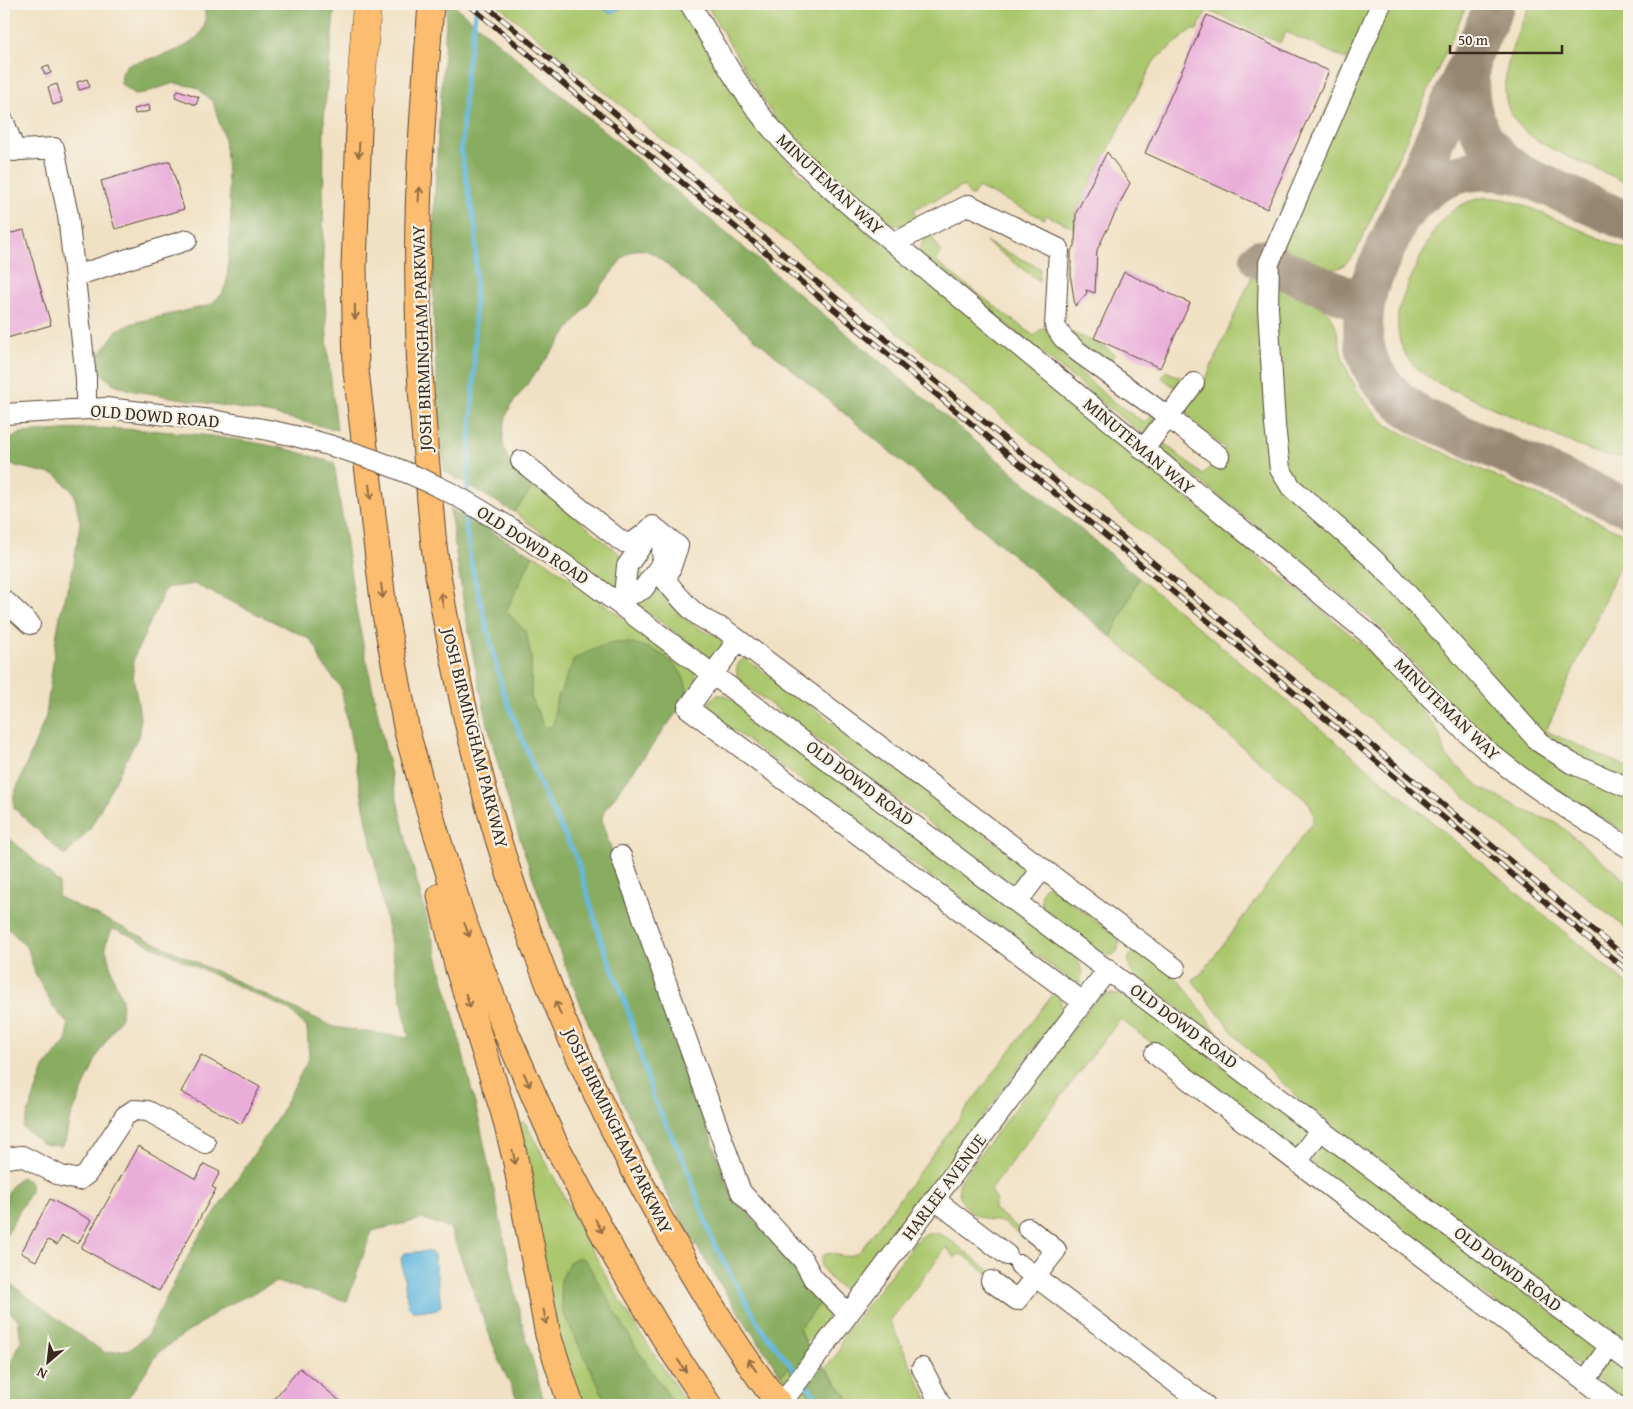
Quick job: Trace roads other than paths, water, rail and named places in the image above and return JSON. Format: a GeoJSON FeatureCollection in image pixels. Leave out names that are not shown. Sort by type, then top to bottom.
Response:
{"type":"FeatureCollection","features":[{"type":"Feature","properties":{"kind":"highway"},"geometry":{"type":"LineString","coordinates":[[360,4],[360,101]]}},
{"type":"Feature","properties":{"kind":"highway"},"geometry":{"type":"LineString","coordinates":[[360,101],[366,4]]}},
{"type":"Feature","properties":{"kind":"main road","name":"JOSH BIRMINGHAM PARKWAY"},"geometry":{"type":"LineString","coordinates":[[431,4],[418,216],[419,349],[434,548],[444,613],[464,710],[498,838],[518,902],[544,973],[592,1086],[636,1175],[685,1262],[720,1318],[780,1405]]}},
{"type":"Feature","properties":{"kind":"main road"},"geometry":{"type":"LineString","coordinates":[[360,101],[354,266],[356,371],[384,609],[436,880],[458,969],[504,1114],[518,1176],[548,1335],[571,1405]]}},
{"type":"Feature","properties":{"kind":"main road"},"geometry":{"type":"LineString","coordinates":[[407,732],[462,917],[505,1030],[554,1140],[616,1258],[669,1346],[709,1405]]}},
{"type":"Feature","properties":{"kind":"street","name":"MINUTEMAN WAY"},"geometry":{"type":"LineString","coordinates":[[690,4],[740,84],[771,128],[804,165],[894,243],[1143,450],[1375,639],[1482,746],[1558,804],[1629,848]]}},
{"type":"Feature","properties":{"kind":"street"},"geometry":{"type":"LineString","coordinates":[[1381,4],[1269,263],[1268,308],[1275,426],[1280,468],[1291,487],[1393,578],[1538,742],[1571,764],[1629,788]]}},
{"type":"Feature","properties":{"kind":"street"},"geometry":{"type":"LineString","coordinates":[[4,122],[9,151],[54,148],[68,215],[86,378],[86,409]]}},
{"type":"Feature","properties":{"kind":"street"},"geometry":{"type":"LineString","coordinates":[[894,243],[969,205],[1059,249],[1055,326],[1063,338],[1077,352],[1219,456]]}},
{"type":"Feature","properties":{"kind":"street"},"geometry":{"type":"LineString","coordinates":[[75,276],[187,240]]}},
{"type":"Feature","properties":{"kind":"street"},"geometry":{"type":"LineString","coordinates":[[1143,450],[1194,384]]}},
{"type":"Feature","properties":{"kind":"street","name":"OLD DOWD ROAD"},"geometry":{"type":"LineString","coordinates":[[4,414],[106,408],[212,420],[268,430],[337,447],[394,468],[448,492],[504,524],[626,597],[717,677],[1629,1361]]}},
{"type":"Feature","properties":{"kind":"street"},"geometry":{"type":"LineString","coordinates":[[521,461],[603,528],[626,543],[660,538]]}},
{"type":"Feature","properties":{"kind":"street"},"geometry":{"type":"LineString","coordinates":[[626,597],[627,566],[647,538],[660,538],[678,546],[666,582],[695,615],[708,623],[724,629],[1175,968]]}},
{"type":"Feature","properties":{"kind":"street"},"geometry":{"type":"LineString","coordinates":[[626,597],[636,584],[660,538]]}},
{"type":"Feature","properties":{"kind":"street"},"geometry":{"type":"LineString","coordinates":[[4,600],[30,624]]}},
{"type":"Feature","properties":{"kind":"street"},"geometry":{"type":"LineString","coordinates":[[742,643],[692,711],[1083,1002]]}},
{"type":"Feature","properties":{"kind":"street"},"geometry":{"type":"LineString","coordinates":[[622,856],[741,1192],[803,1260],[813,1278],[851,1310]]}},
{"type":"Feature","properties":{"kind":"street"},"geometry":{"type":"LineString","coordinates":[[1021,904],[1046,871]]}},
{"type":"Feature","properties":{"kind":"street","name":"HARLEE AVENUE"},"geometry":{"type":"LineString","coordinates":[[780,1405],[1108,969]]}},
{"type":"Feature","properties":{"kind":"street"},"geometry":{"type":"LineString","coordinates":[[1155,1054],[1617,1405]]}},
{"type":"Feature","properties":{"kind":"street"},"geometry":{"type":"LineString","coordinates":[[4,1153],[22,1156],[61,1176],[79,1180],[87,1174],[125,1116],[134,1110],[148,1111],[205,1143]]}},
{"type":"Feature","properties":{"kind":"street"},"geometry":{"type":"LineString","coordinates":[[1297,1162],[1321,1129]]}},
{"type":"Feature","properties":{"kind":"street"},"geometry":{"type":"LineString","coordinates":[[934,1199],[1205,1405]]}},
{"type":"Feature","properties":{"kind":"street"},"geometry":{"type":"LineString","coordinates":[[1021,1265],[1056,1250],[1028,1228]]}},
{"type":"Feature","properties":{"kind":"street"},"geometry":{"type":"LineString","coordinates":[[991,1280],[1017,1300],[1021,1265]]}},
{"type":"Feature","properties":{"kind":"street"},"geometry":{"type":"LineString","coordinates":[[1585,1380],[1610,1346]]}},
{"type":"Feature","properties":{"kind":"street"},"geometry":{"type":"LineString","coordinates":[[922,1368],[941,1405]]}},
{"type":"Feature","properties":{"kind":"water"},"geometry":{"type":"Polygon","coordinates":[[[597,4],[629,4],[611,14],[597,4]]]}},
{"type":"Feature","properties":{"kind":"water"},"geometry":{"type":"Polygon","coordinates":[[[428,1251],[434,1255],[441,1305],[437,1310],[413,1311],[408,1306],[401,1258],[404,1253],[428,1251]]]}},
{"type":"Feature","properties":{"kind":"waterway"},"geometry":{"type":"LineString","coordinates":[[467,495],[474,381],[476,230],[461,152],[466,75],[477,4]]}},
{"type":"Feature","properties":{"kind":"waterway"},"geometry":{"type":"LineString","coordinates":[[466,507],[465,523],[473,572],[503,691],[544,794],[577,859],[602,943],[626,1004],[653,1097],[686,1165],[713,1242],[761,1328],[797,1373]]}},
{"type":"Feature","properties":{"kind":"waterway"},"geometry":{"type":"LineString","coordinates":[[805,1383],[823,1405]]}},
{"type":"Feature","properties":{"kind":"railway"},"geometry":{"type":"LineString","coordinates":[[468,4],[1629,972]]}},
{"type":"Feature","properties":{"kind":"railway"},"geometry":{"type":"LineString","coordinates":[[484,4],[1629,960]]}}]}
